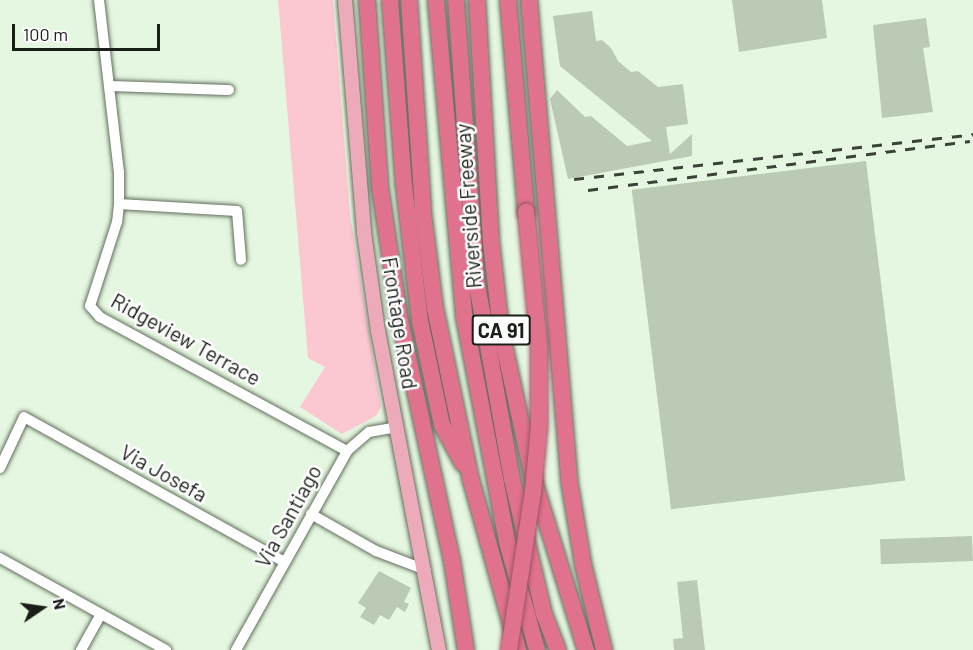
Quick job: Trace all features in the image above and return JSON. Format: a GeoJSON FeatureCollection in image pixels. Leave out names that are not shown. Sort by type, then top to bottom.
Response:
{"type":"FeatureCollection","features":[{"type":"Feature","properties":{"kind":"highway"},"geometry":{"type":"LineString","coordinates":[[367,0],[380,187],[395,293],[452,561],[466,650]]}},
{"type":"Feature","properties":{"kind":"highway"},"geometry":{"type":"LineString","coordinates":[[390,0],[404,185],[420,321],[442,425],[471,480]]}},
{"type":"Feature","properties":{"kind":"highway","name":"Riverside Freeway"},"geometry":{"type":"LineString","coordinates":[[409,0],[423,213],[435,308],[471,480],[518,650]]}},
{"type":"Feature","properties":{"kind":"highway"},"geometry":{"type":"LineString","coordinates":[[436,0],[464,316],[488,453],[537,650]]}},
{"type":"Feature","properties":{"kind":"highway"},"geometry":{"type":"LineString","coordinates":[[456,0],[476,279],[512,479],[544,614],[558,650]]}},
{"type":"Feature","properties":{"kind":"highway","name":"Riverside Freeway"},"geometry":{"type":"LineString","coordinates":[[477,0],[491,242],[501,331],[533,478],[586,650]]}},
{"type":"Feature","properties":{"kind":"highway"},"geometry":{"type":"LineString","coordinates":[[508,0],[539,346],[539,426],[533,492],[509,650]]}},
{"type":"Feature","properties":{"kind":"highway"},"geometry":{"type":"LineString","coordinates":[[529,0],[569,480],[583,564],[604,650]]}},
{"type":"Feature","properties":{"kind":"main road","name":"Frontage Road"},"geometry":{"type":"LineString","coordinates":[[345,0],[364,234],[396,427],[426,570],[439,650]]}},
{"type":"Feature","properties":{"kind":"street","name":"Ridgeview Terrace"},"geometry":{"type":"LineString","coordinates":[[99,0],[119,204],[107,258],[91,295],[90,306],[100,317],[347,451]]}},
{"type":"Feature","properties":{"kind":"street"},"geometry":{"type":"LineString","coordinates":[[109,86],[229,90]]}},
{"type":"Feature","properties":{"kind":"street"},"geometry":{"type":"LineString","coordinates":[[119,204],[237,211],[242,260]]}},
{"type":"Feature","properties":{"kind":"street","name":"Via Josefa"},"geometry":{"type":"LineString","coordinates":[[0,468],[24,417],[284,562]]}},
{"type":"Feature","properties":{"kind":"street","name":"Via Santiago"},"geometry":{"type":"LineString","coordinates":[[236,650],[347,451],[369,432],[396,427]]}},
{"type":"Feature","properties":{"kind":"street"},"geometry":{"type":"LineString","coordinates":[[311,514],[376,551],[426,570]]}},
{"type":"Feature","properties":{"kind":"street"},"geometry":{"type":"LineString","coordinates":[[0,558],[166,650]]}},
{"type":"Feature","properties":{"kind":"street"},"geometry":{"type":"LineString","coordinates":[[81,650],[101,614]]}},
{"type":"Feature","properties":{"kind":"shaded area"},"geometry":{"type":"Polygon","coordinates":[[[278,0],[333,0],[350,215],[381,407],[376,416],[342,434],[300,407],[325,367],[308,358],[278,0]]]}},
{"type":"Feature","properties":{"kind":"building"},"geometry":{"type":"Polygon","coordinates":[[[732,0],[822,0],[827,38],[739,52],[732,0]]]}},
{"type":"Feature","properties":{"kind":"building"},"geometry":{"type":"Polygon","coordinates":[[[592,11],[596,41],[602,40],[611,48],[618,61],[631,72],[638,71],[658,87],[683,84],[688,124],[666,127],[670,154],[692,134],[692,156],[568,179],[550,99],[557,90],[585,117],[591,116],[627,146],[652,141],[560,66],[553,16],[592,11]]]}},
{"type":"Feature","properties":{"kind":"building"},"geometry":{"type":"Polygon","coordinates":[[[926,18],[930,47],[923,48],[933,112],[882,118],[873,25],[926,18]]]}},
{"type":"Feature","properties":{"kind":"building"},"geometry":{"type":"Polygon","coordinates":[[[866,161],[905,481],[671,509],[632,190],[866,161]]]}},
{"type":"Feature","properties":{"kind":"building"},"geometry":{"type":"Polygon","coordinates":[[[972,536],[973,561],[881,564],[880,539],[972,536]]]}},
{"type":"Feature","properties":{"kind":"building"},"geometry":{"type":"Polygon","coordinates":[[[379,571],[411,588],[404,602],[409,604],[405,612],[397,607],[389,620],[380,615],[374,625],[360,617],[366,608],[358,603],[379,571]]]}},
{"type":"Feature","properties":{"kind":"building"},"geometry":{"type":"Polygon","coordinates":[[[697,580],[705,650],[674,650],[673,639],[683,638],[677,582],[697,580]]]}},
{"type":"Feature","properties":{"kind":"railway"},"geometry":{"type":"LineString","coordinates":[[574,179],[973,134]]}},
{"type":"Feature","properties":{"kind":"railway"},"geometry":{"type":"LineString","coordinates":[[588,190],[970,141]]}}]}
